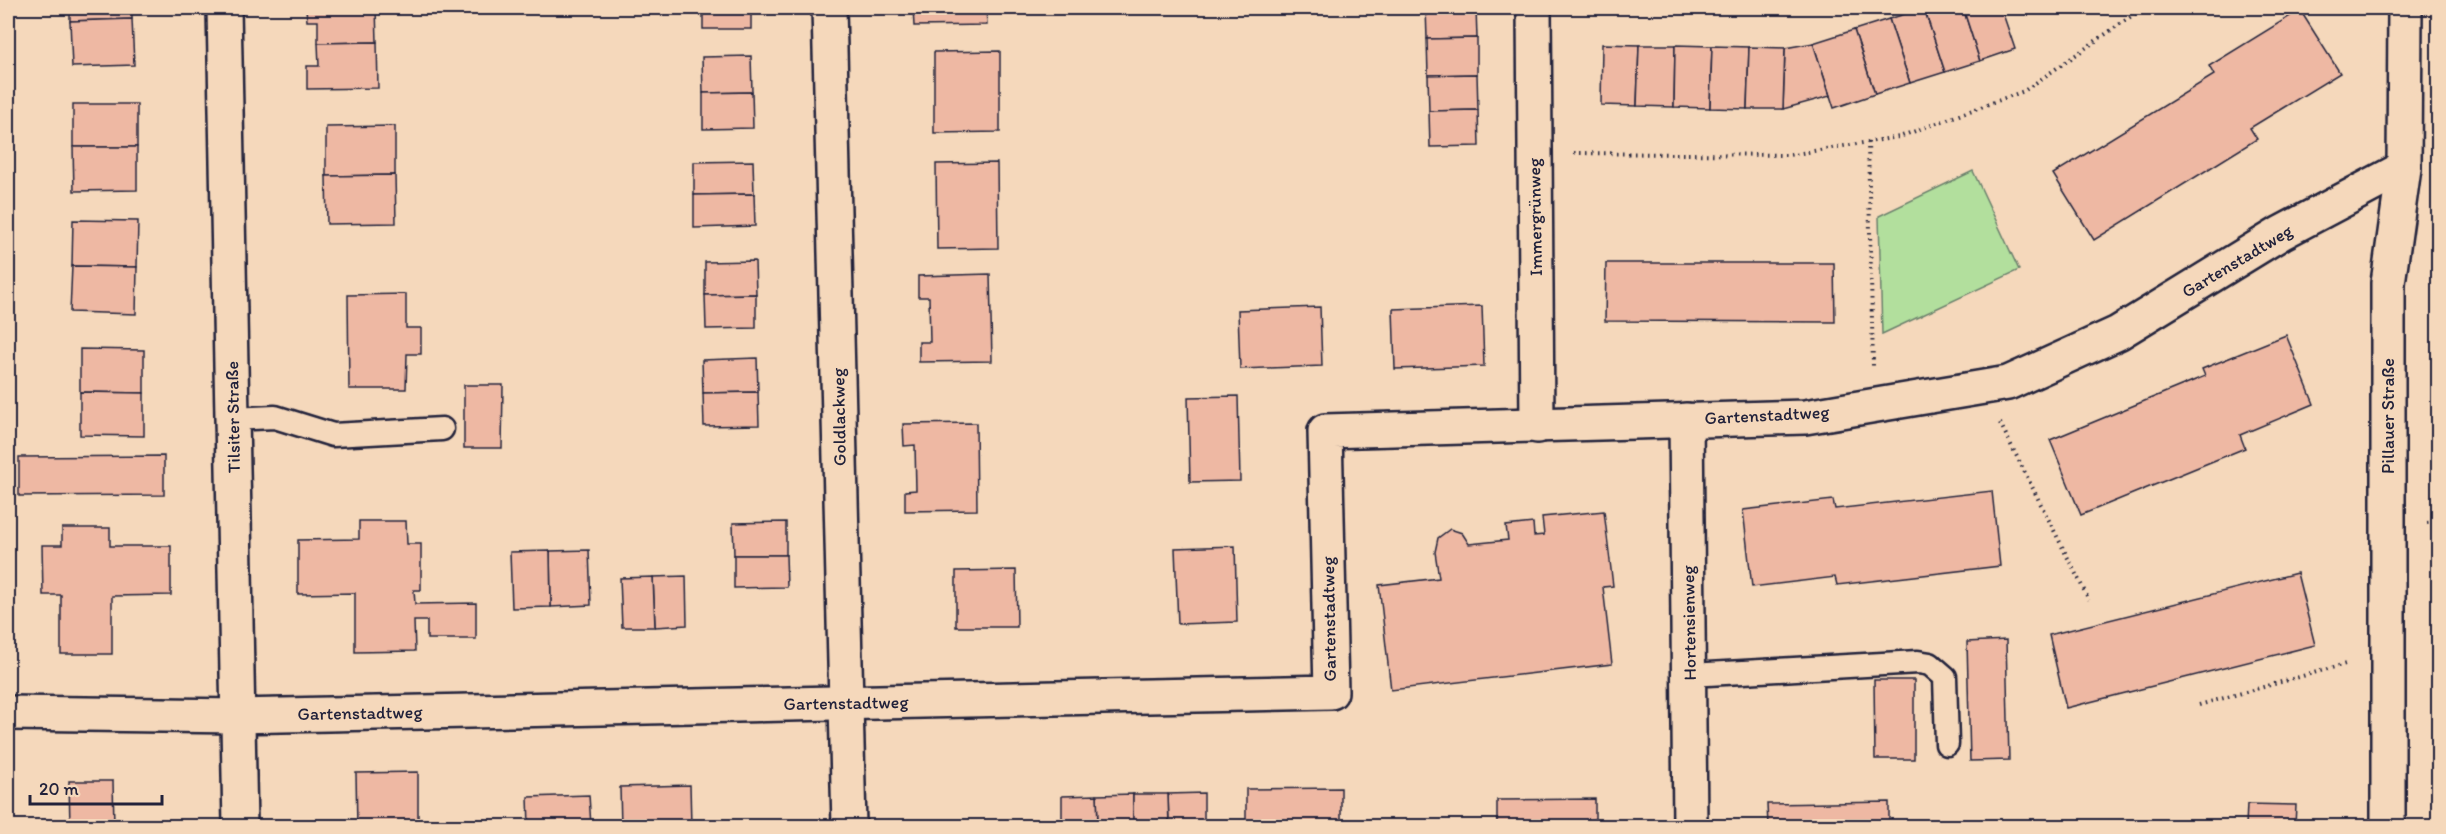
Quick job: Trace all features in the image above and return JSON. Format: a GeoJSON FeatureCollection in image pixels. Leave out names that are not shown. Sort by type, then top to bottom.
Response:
{"type":"FeatureCollection","features":[{"type":"Feature","properties":{"kind":"street","name":"Tilsiter Straße"},"geometry":{"type":"LineString","coordinates":[[224,8],[240,826]]}},
{"type":"Feature","properties":{"kind":"street","name":"Goldlackweg"},"geometry":{"type":"LineString","coordinates":[[829,8],[849,826]]}},
{"type":"Feature","properties":{"kind":"street","name":"Immergrünweg"},"geometry":{"type":"LineString","coordinates":[[1534,8],[1537,426]]}},
{"type":"Feature","properties":{"kind":"street","name":"Pillauer Straße"},"geometry":{"type":"LineString","coordinates":[[2388,826],[2388,283],[2404,168],[2405,8]]}},
{"type":"Feature","properties":{"kind":"street","name":"Gartenstadtweg"},"geometry":{"type":"LineString","coordinates":[[8,713],[239,716],[1331,692],[1325,431],[1805,417],[2008,383],[2118,333],[2281,233],[2404,168]]}},
{"type":"Feature","properties":{"kind":"street","name":"Hortensienweg"},"geometry":{"type":"LineString","coordinates":[[1686,420],[1690,826]]}},
{"type":"Feature","properties":{"kind":"lane"},"geometry":{"type":"LineString","coordinates":[[233,419],[275,417],[333,435],[442,429]]}},
{"type":"Feature","properties":{"kind":"lane"},"geometry":{"type":"LineString","coordinates":[[1690,675],[1918,662],[1930,664],[1945,677],[1947,744]]}},
{"type":"Feature","properties":{"kind":"path"},"geometry":{"type":"LineString","coordinates":[[1534,152],[1789,155],[1899,137],[2025,91],[2143,8]]}},
{"type":"Feature","properties":{"kind":"path"},"geometry":{"type":"LineString","coordinates":[[1868,142],[1874,405]]}},
{"type":"Feature","properties":{"kind":"path"},"geometry":{"type":"LineString","coordinates":[[1982,387],[2089,600]]}},
{"type":"Feature","properties":{"kind":"path"},"geometry":{"type":"LineString","coordinates":[[2199,705],[2388,651]]}},
{"type":"Feature","properties":{"kind":"green space"},"geometry":{"type":"Polygon","coordinates":[[[1973,171],[2019,270],[1882,334],[1879,216],[1973,171]]]}},
{"type":"Feature","properties":{"kind":"building"},"geometry":{"type":"Polygon","coordinates":[[[70,8],[132,8],[132,19],[70,21],[70,8]]]}},
{"type":"Feature","properties":{"kind":"building"},"geometry":{"type":"Polygon","coordinates":[[[306,8],[376,8],[377,42],[318,43],[318,21],[307,21],[306,8]]]}},
{"type":"Feature","properties":{"kind":"building"},"geometry":{"type":"Polygon","coordinates":[[[703,8],[751,8],[751,29],[703,29],[703,8]]]}},
{"type":"Feature","properties":{"kind":"building"},"geometry":{"type":"Polygon","coordinates":[[[913,8],[986,8],[987,25],[914,26],[913,8]]]}},
{"type":"Feature","properties":{"kind":"building"},"geometry":{"type":"Polygon","coordinates":[[[1426,8],[1476,8],[1477,38],[1427,39],[1426,8]]]}},
{"type":"Feature","properties":{"kind":"building"},"geometry":{"type":"Polygon","coordinates":[[[1924,8],[1945,72],[1910,83],[1889,19],[1924,8]]]}},
{"type":"Feature","properties":{"kind":"building"},"geometry":{"type":"Polygon","coordinates":[[[1924,8],[1963,8],[1980,61],[1945,72],[1924,8]]]}},
{"type":"Feature","properties":{"kind":"building"},"geometry":{"type":"Polygon","coordinates":[[[1963,8],[2001,8],[2015,49],[1980,61],[1963,8]]]}},
{"type":"Feature","properties":{"kind":"building"},"geometry":{"type":"Polygon","coordinates":[[[2300,10],[2340,73],[2250,128],[2257,139],[2094,240],[2053,174],[2214,75],[2209,66],[2300,10]]]}},
{"type":"Feature","properties":{"kind":"building"},"geometry":{"type":"Polygon","coordinates":[[[132,19],[134,65],[72,67],[70,21],[132,19]]]}},
{"type":"Feature","properties":{"kind":"building"},"geometry":{"type":"Polygon","coordinates":[[[1889,19],[1910,83],[1875,94],[1854,30],[1889,19]]]}},
{"type":"Feature","properties":{"kind":"building"},"geometry":{"type":"Polygon","coordinates":[[[1854,30],[1875,94],[1834,108],[1813,43],[1854,30]]]}},
{"type":"Feature","properties":{"kind":"building"},"geometry":{"type":"Polygon","coordinates":[[[1477,38],[1477,74],[1428,75],[1427,39],[1477,38]]]}},
{"type":"Feature","properties":{"kind":"building"},"geometry":{"type":"Polygon","coordinates":[[[377,42],[378,88],[307,89],[307,66],[319,66],[318,43],[377,42]]]}},
{"type":"Feature","properties":{"kind":"building"},"geometry":{"type":"Polygon","coordinates":[[[1813,43],[1830,96],[1783,109],[1785,48],[1813,43]]]}},
{"type":"Feature","properties":{"kind":"building"},"geometry":{"type":"Polygon","coordinates":[[[1602,44],[1639,45],[1637,106],[1601,105],[1602,44]]]}},
{"type":"Feature","properties":{"kind":"building"},"geometry":{"type":"Polygon","coordinates":[[[1639,45],[1675,45],[1674,107],[1637,106],[1639,45]]]}},
{"type":"Feature","properties":{"kind":"building"},"geometry":{"type":"Polygon","coordinates":[[[1675,45],[1712,46],[1710,108],[1674,107],[1675,45]]]}},
{"type":"Feature","properties":{"kind":"building"},"geometry":{"type":"Polygon","coordinates":[[[1712,46],[1749,47],[1747,109],[1710,108],[1712,46]]]}},
{"type":"Feature","properties":{"kind":"building"},"geometry":{"type":"Polygon","coordinates":[[[1749,47],[1785,48],[1783,109],[1747,109],[1749,47]]]}},
{"type":"Feature","properties":{"kind":"building"},"geometry":{"type":"Polygon","coordinates":[[[1000,51],[1000,132],[934,133],[934,52],[1000,51]]]}},
{"type":"Feature","properties":{"kind":"building"},"geometry":{"type":"Polygon","coordinates":[[[751,56],[752,92],[703,93],[702,57],[751,56]]]}},
{"type":"Feature","properties":{"kind":"building"},"geometry":{"type":"Polygon","coordinates":[[[1477,74],[1478,110],[1429,111],[1428,75],[1477,74]]]}},
{"type":"Feature","properties":{"kind":"building"},"geometry":{"type":"Polygon","coordinates":[[[752,92],[753,128],[703,129],[703,93],[752,92]]]}},
{"type":"Feature","properties":{"kind":"building"},"geometry":{"type":"Polygon","coordinates":[[[73,104],[137,104],[137,147],[73,147],[73,104]]]}},
{"type":"Feature","properties":{"kind":"building"},"geometry":{"type":"Polygon","coordinates":[[[1478,110],[1479,146],[1430,147],[1429,111],[1478,110]]]}},
{"type":"Feature","properties":{"kind":"building"},"geometry":{"type":"Polygon","coordinates":[[[395,126],[395,175],[326,176],[326,127],[395,126]]]}},
{"type":"Feature","properties":{"kind":"building"},"geometry":{"type":"Polygon","coordinates":[[[73,147],[137,147],[137,190],[74,191],[73,147]]]}},
{"type":"Feature","properties":{"kind":"building"},"geometry":{"type":"Polygon","coordinates":[[[753,161],[754,194],[694,195],[694,162],[753,161]]]}},
{"type":"Feature","properties":{"kind":"building"},"geometry":{"type":"Polygon","coordinates":[[[997,163],[998,248],[937,249],[936,164],[997,163]]]}},
{"type":"Feature","properties":{"kind":"building"},"geometry":{"type":"Polygon","coordinates":[[[395,175],[396,223],[327,224],[326,176],[395,175]]]}},
{"type":"Feature","properties":{"kind":"building"},"geometry":{"type":"Polygon","coordinates":[[[754,194],[755,226],[694,228],[694,195],[754,194]]]}},
{"type":"Feature","properties":{"kind":"building"},"geometry":{"type":"Polygon","coordinates":[[[73,220],[138,221],[137,267],[72,266],[73,220]]]}},
{"type":"Feature","properties":{"kind":"building"},"geometry":{"type":"Polygon","coordinates":[[[755,261],[756,294],[705,295],[705,262],[755,261]]]}},
{"type":"Feature","properties":{"kind":"building"},"geometry":{"type":"Polygon","coordinates":[[[1606,263],[1834,263],[1835,322],[1605,321],[1606,263]]]}},
{"type":"Feature","properties":{"kind":"building"},"geometry":{"type":"Polygon","coordinates":[[[72,266],[137,267],[136,314],[70,312],[72,266]]]}},
{"type":"Feature","properties":{"kind":"building"},"geometry":{"type":"Polygon","coordinates":[[[990,274],[992,361],[919,362],[919,342],[930,342],[929,297],[918,297],[918,276],[990,274]]]}},
{"type":"Feature","properties":{"kind":"building"},"geometry":{"type":"Polygon","coordinates":[[[406,294],[406,328],[421,328],[421,354],[407,354],[406,389],[349,389],[348,295],[406,294]]]}},
{"type":"Feature","properties":{"kind":"building"},"geometry":{"type":"Polygon","coordinates":[[[756,294],[756,328],[706,329],[705,295],[756,294]]]}},
{"type":"Feature","properties":{"kind":"building"},"geometry":{"type":"Polygon","coordinates":[[[1482,306],[1484,366],[1395,369],[1393,309],[1482,306]]]}},
{"type":"Feature","properties":{"kind":"building"},"geometry":{"type":"Polygon","coordinates":[[[1320,307],[1322,366],[1240,369],[1238,310],[1320,307]]]}},
{"type":"Feature","properties":{"kind":"building"},"geometry":{"type":"Polygon","coordinates":[[[2286,335],[2314,404],[2240,435],[2245,448],[2081,515],[2050,440],[2205,376],[2202,369],[2286,335]]]}},
{"type":"Feature","properties":{"kind":"building"},"geometry":{"type":"Polygon","coordinates":[[[80,349],[144,350],[144,393],[80,392],[80,349]]]}},
{"type":"Feature","properties":{"kind":"building"},"geometry":{"type":"Polygon","coordinates":[[[757,358],[758,392],[703,393],[702,360],[757,358]]]}},
{"type":"Feature","properties":{"kind":"building"},"geometry":{"type":"Polygon","coordinates":[[[464,385],[503,385],[502,448],[464,448],[464,385]]]}},
{"type":"Feature","properties":{"kind":"building"},"geometry":{"type":"Polygon","coordinates":[[[80,392],[144,393],[144,436],[80,435],[80,392]]]}},
{"type":"Feature","properties":{"kind":"building"},"geometry":{"type":"Polygon","coordinates":[[[758,392],[759,425],[704,426],[703,393],[758,392]]]}},
{"type":"Feature","properties":{"kind":"building"},"geometry":{"type":"Polygon","coordinates":[[[1238,396],[1240,481],[1190,482],[1188,397],[1238,396]]]}},
{"type":"Feature","properties":{"kind":"building"},"geometry":{"type":"Polygon","coordinates":[[[976,423],[977,510],[905,511],[905,491],[916,490],[915,445],[904,446],[903,424],[976,423]]]}},
{"type":"Feature","properties":{"kind":"building"},"geometry":{"type":"Polygon","coordinates":[[[164,456],[164,495],[19,496],[19,457],[164,456]]]}},
{"type":"Feature","properties":{"kind":"building"},"geometry":{"type":"Polygon","coordinates":[[[1992,491],[2000,566],[1837,585],[1835,577],[1752,587],[1743,510],[1833,500],[1835,509],[1992,491]]]}},
{"type":"Feature","properties":{"kind":"building"},"geometry":{"type":"Polygon","coordinates":[[[1604,511],[1613,586],[1603,587],[1612,664],[1391,690],[1379,585],[1439,578],[1435,552],[1438,538],[1450,529],[1462,533],[1469,544],[1508,540],[1506,526],[1533,523],[1534,536],[1544,535],[1542,517],[1604,511]]]}},
{"type":"Feature","properties":{"kind":"building"},"geometry":{"type":"Polygon","coordinates":[[[359,521],[406,521],[407,544],[421,544],[421,590],[414,590],[415,604],[476,603],[476,639],[427,639],[427,621],[414,621],[415,651],[355,652],[355,593],[298,594],[298,540],[359,539],[359,521]]]}},
{"type":"Feature","properties":{"kind":"building"},"geometry":{"type":"Polygon","coordinates":[[[786,522],[786,555],[734,555],[733,523],[786,522]]]}},
{"type":"Feature","properties":{"kind":"building"},"geometry":{"type":"Polygon","coordinates":[[[62,528],[110,528],[110,546],[171,546],[171,595],[112,596],[112,654],[61,654],[61,595],[43,595],[42,545],[62,545],[62,528]]]}},
{"type":"Feature","properties":{"kind":"building"},"geometry":{"type":"Polygon","coordinates":[[[1235,546],[1237,622],[1178,624],[1175,548],[1235,546]]]}},
{"type":"Feature","properties":{"kind":"building"},"geometry":{"type":"Polygon","coordinates":[[[589,550],[591,605],[551,607],[550,551],[589,550]]]}},
{"type":"Feature","properties":{"kind":"building"},"geometry":{"type":"Polygon","coordinates":[[[550,551],[551,607],[512,608],[510,552],[550,551]]]}},
{"type":"Feature","properties":{"kind":"building"},"geometry":{"type":"Polygon","coordinates":[[[734,555],[786,555],[787,587],[734,588],[734,555]]]}},
{"type":"Feature","properties":{"kind":"building"},"geometry":{"type":"Polygon","coordinates":[[[1016,570],[1017,627],[956,627],[956,571],[1016,570]]]}},
{"type":"Feature","properties":{"kind":"building"},"geometry":{"type":"Polygon","coordinates":[[[2297,573],[2315,645],[2066,708],[2049,635],[2297,573]]]}},
{"type":"Feature","properties":{"kind":"building"},"geometry":{"type":"Polygon","coordinates":[[[686,576],[687,625],[655,627],[653,577],[686,576]]]}},
{"type":"Feature","properties":{"kind":"building"},"geometry":{"type":"Polygon","coordinates":[[[653,577],[655,627],[622,627],[620,578],[653,577]]]}},
{"type":"Feature","properties":{"kind":"building"},"geometry":{"type":"Polygon","coordinates":[[[2006,640],[2009,760],[1970,761],[1967,642],[2006,640]]]}},
{"type":"Feature","properties":{"kind":"building"},"geometry":{"type":"Polygon","coordinates":[[[1874,680],[1914,680],[1914,759],[1875,759],[1874,680]]]}},
{"type":"Feature","properties":{"kind":"building"},"geometry":{"type":"Polygon","coordinates":[[[418,772],[418,826],[357,826],[356,773],[418,772]]]}},
{"type":"Feature","properties":{"kind":"building"},"geometry":{"type":"Polygon","coordinates":[[[69,781],[113,781],[114,826],[70,826],[69,781]]]}},
{"type":"Feature","properties":{"kind":"building"},"geometry":{"type":"Polygon","coordinates":[[[690,785],[691,826],[621,826],[620,787],[690,785]]]}},
{"type":"Feature","properties":{"kind":"building"},"geometry":{"type":"Polygon","coordinates":[[[1341,788],[1341,826],[1246,826],[1246,789],[1341,788]]]}},
{"type":"Feature","properties":{"kind":"building"},"geometry":{"type":"Polygon","coordinates":[[[1204,793],[1204,826],[1169,826],[1168,794],[1204,793]]]}},
{"type":"Feature","properties":{"kind":"building"},"geometry":{"type":"Polygon","coordinates":[[[1133,794],[1133,826],[1098,826],[1097,795],[1133,794]]]}},
{"type":"Feature","properties":{"kind":"building"},"geometry":{"type":"Polygon","coordinates":[[[1133,794],[1168,794],[1169,826],[1133,826],[1133,794]]]}},
{"type":"Feature","properties":{"kind":"building"},"geometry":{"type":"Polygon","coordinates":[[[589,795],[591,826],[529,826],[528,797],[589,795]]]}},
{"type":"Feature","properties":{"kind":"building"},"geometry":{"type":"Polygon","coordinates":[[[1097,795],[1098,826],[1062,826],[1062,796],[1097,795]]]}},
{"type":"Feature","properties":{"kind":"building"},"geometry":{"type":"Polygon","coordinates":[[[1595,799],[1595,826],[1497,826],[1497,800],[1595,799]]]}},
{"type":"Feature","properties":{"kind":"building"},"geometry":{"type":"Polygon","coordinates":[[[1889,802],[1889,826],[1768,826],[1767,804],[1889,802]]]}},
{"type":"Feature","properties":{"kind":"building"},"geometry":{"type":"Polygon","coordinates":[[[2247,804],[2296,805],[2295,826],[2246,826],[2247,804]]]}},
{"type":"Feature","properties":{"kind":"building"},"geometry":{"type":"Polygon","coordinates":[[[1022,821],[1022,826],[956,826],[956,824],[1022,821]]]}}]}
